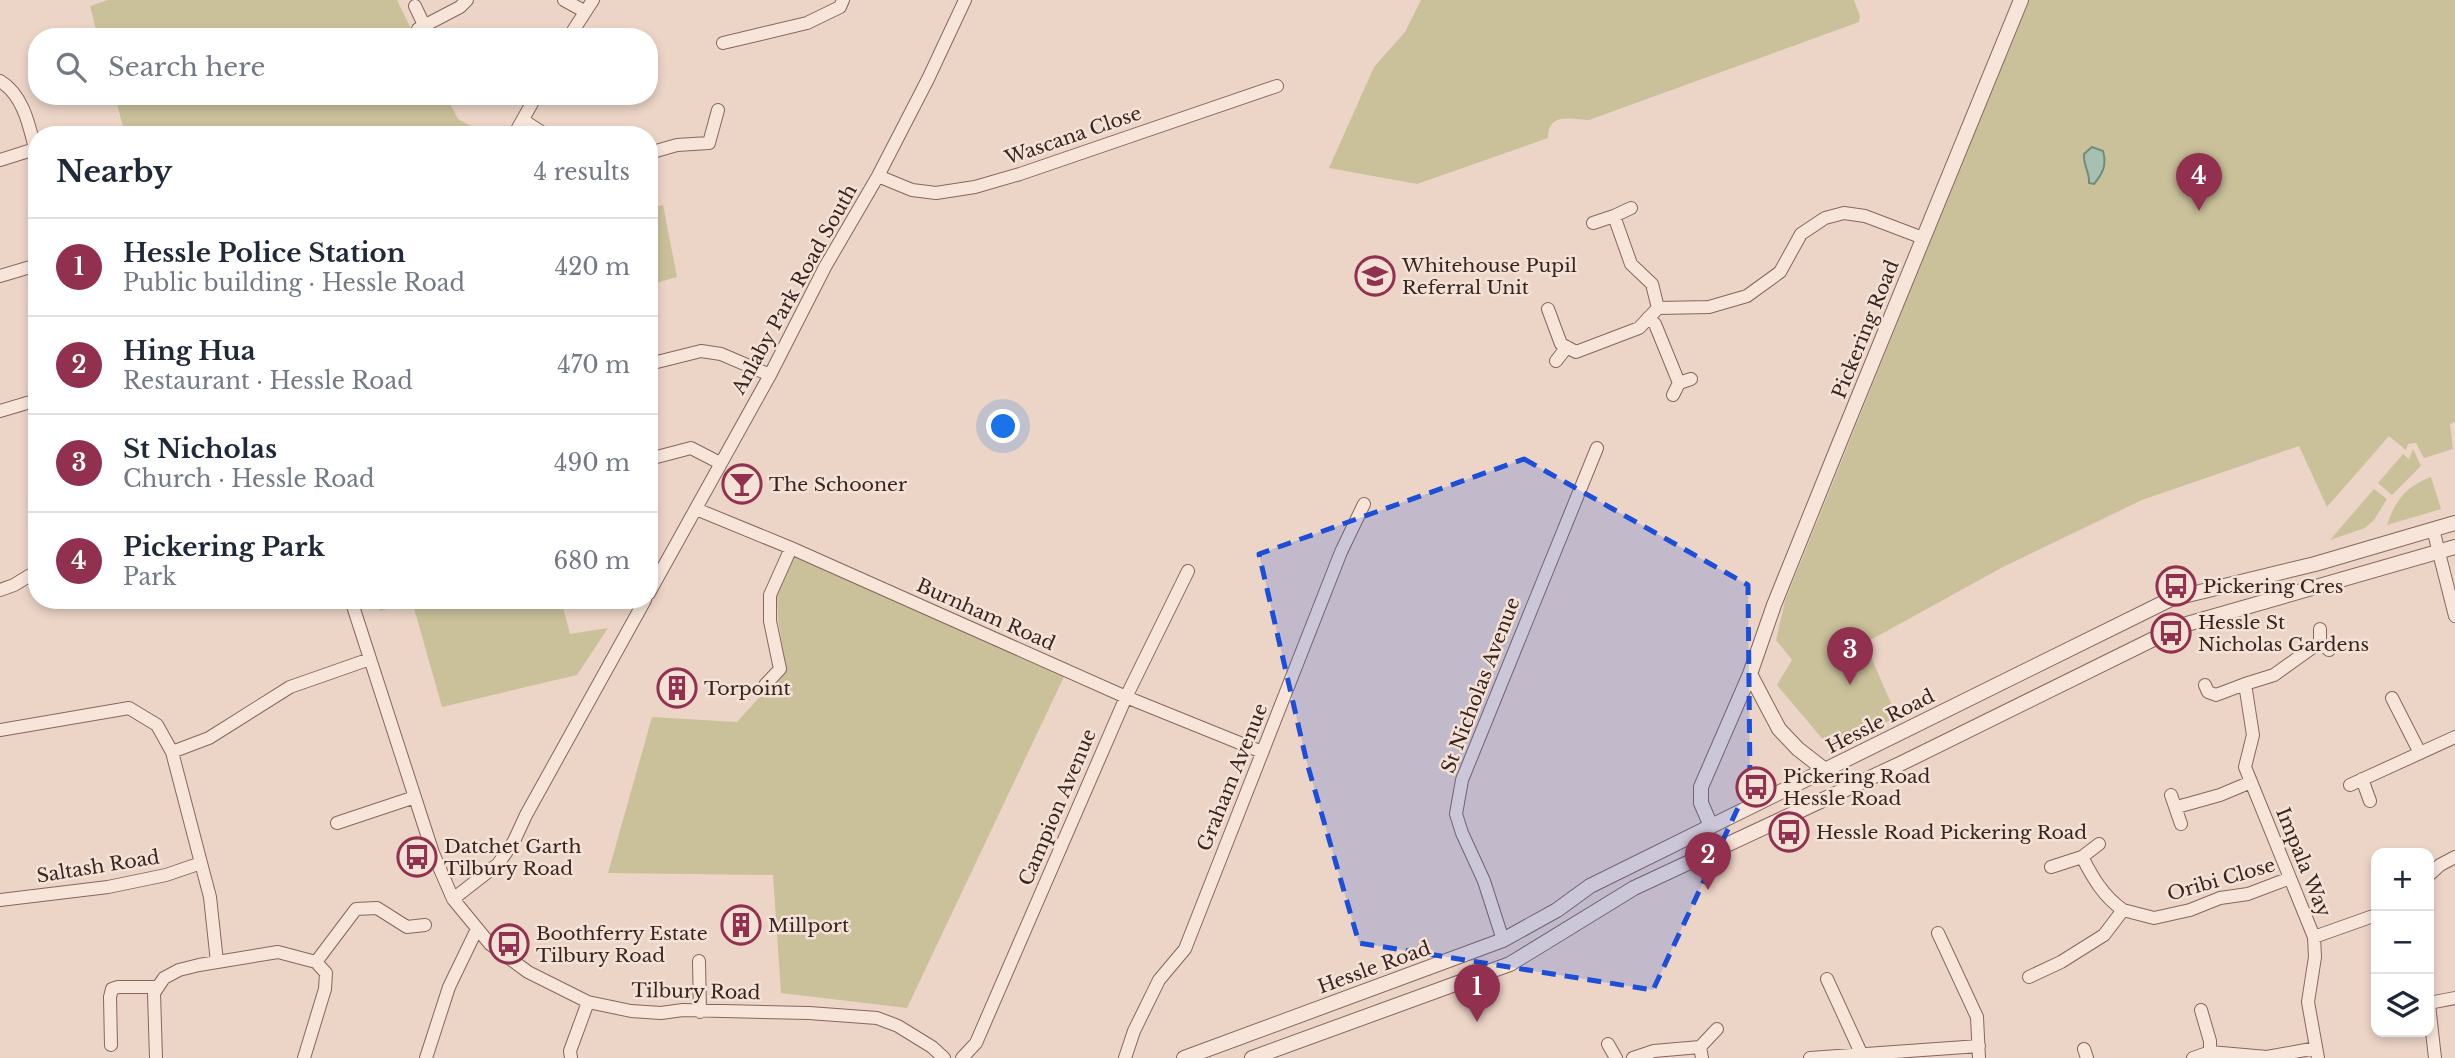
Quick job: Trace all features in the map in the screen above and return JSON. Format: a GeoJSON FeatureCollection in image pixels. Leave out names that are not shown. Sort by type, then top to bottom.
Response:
{"type":"FeatureCollection","features":[{"type":"Feature","properties":{"kind":"street"},"geometry":{"type":"LineString","coordinates":[[415,6],[421,27],[460,7],[467,0]]}},
{"type":"Feature","properties":{"kind":"street"},"geometry":{"type":"LineString","coordinates":[[564,0],[584,11]]}},
{"type":"Feature","properties":{"kind":"street"},"geometry":{"type":"LineString","coordinates":[[574,28],[593,0]]}},
{"type":"Feature","properties":{"kind":"street"},"geometry":{"type":"LineString","coordinates":[[723,43],[807,23],[840,7],[843,0]]}},
{"type":"Feature","properties":{"kind":"street","name":"Anlaby Park Road South"},"geometry":{"type":"LineString","coordinates":[[658,577],[770,375],[825,267],[878,176],[965,0]]}},
{"type":"Feature","properties":{"kind":"street","name":"Pickering Road"},"geometry":{"type":"LineString","coordinates":[[1711,827],[1701,803],[1701,787],[1750,674],[1774,605],[2021,0]]}},
{"type":"Feature","properties":{"kind":"street"},"geometry":{"type":"LineString","coordinates":[[0,81],[7,85],[20,101],[28,127]]}},
{"type":"Feature","properties":{"kind":"street","name":"Wascana Close"},"geometry":{"type":"LineString","coordinates":[[878,176],[912,190],[936,193],[975,187],[1277,86]]}},
{"type":"Feature","properties":{"kind":"street"},"geometry":{"type":"LineString","coordinates":[[519,126],[531,105]]}},
{"type":"Feature","properties":{"kind":"street"},"geometry":{"type":"LineString","coordinates":[[658,150],[677,145],[709,143],[719,110]]}},
{"type":"Feature","properties":{"kind":"street"},"geometry":{"type":"LineString","coordinates":[[523,120],[532,126]]}},
{"type":"Feature","properties":{"kind":"street"},"geometry":{"type":"LineString","coordinates":[[0,160],[28,155]]}},
{"type":"Feature","properties":{"kind":"street"},"geometry":{"type":"LineString","coordinates":[[1593,223],[1631,208]]}},
{"type":"Feature","properties":{"kind":"street"},"geometry":{"type":"LineString","coordinates":[[1548,309],[1561,344],[1576,352],[1639,328],[1658,308],[1709,307],[1747,296],[1780,272],[1801,234],[1825,218],[1844,213],[1865,216],[1923,238]]}},
{"type":"Feature","properties":{"kind":"street"},"geometry":{"type":"LineString","coordinates":[[1615,216],[1631,264],[1652,284],[1658,308]]}},
{"type":"Feature","properties":{"kind":"street"},"geometry":{"type":"LineString","coordinates":[[0,276],[28,268]]}},
{"type":"Feature","properties":{"kind":"street"},"geometry":{"type":"LineString","coordinates":[[1647,318],[1655,324],[1681,386]]}},
{"type":"Feature","properties":{"kind":"street"},"geometry":{"type":"LineString","coordinates":[[1556,362],[1567,347]]}},
{"type":"Feature","properties":{"kind":"street"},"geometry":{"type":"LineString","coordinates":[[658,361],[701,351],[721,354],[770,375]]}},
{"type":"Feature","properties":{"kind":"street"},"geometry":{"type":"LineString","coordinates":[[0,411],[28,403]]}},
{"type":"Feature","properties":{"kind":"street"},"geometry":{"type":"LineString","coordinates":[[658,457],[691,448],[720,463]]}},
{"type":"Feature","properties":{"kind":"street","name":"St Nicholas Avenue"},"geometry":{"type":"LineString","coordinates":[[1503,940],[1484,881],[1462,834],[1456,814],[1462,780],[1597,448]]}},
{"type":"Feature","properties":{"kind":"street","name":"Graham Avenue"},"geometry":{"type":"LineString","coordinates":[[1125,1058],[1134,1031],[1159,980],[1185,949],[1341,552],[1363,504]]}},
{"type":"Feature","properties":{"kind":"street","name":"Burnham Road"},"geometry":{"type":"LineString","coordinates":[[696,509],[791,548],[1126,697],[1262,752]]}},
{"type":"Feature","properties":{"kind":"street","name":"Hessle Road"},"geometry":{"type":"LineString","coordinates":[[1184,1058],[1503,940],[1557,910],[1590,886],[2171,599],[2315,564],[2455,523]]}},
{"type":"Feature","properties":{"kind":"street"},"geometry":{"type":"LineString","coordinates":[[2433,529],[2455,616]]}},
{"type":"Feature","properties":{"kind":"street"},"geometry":{"type":"LineString","coordinates":[[1252,1058],[1510,964],[1634,888],[1902,763],[2180,626],[2455,547]]}},
{"type":"Feature","properties":{"kind":"street"},"geometry":{"type":"LineString","coordinates":[[765,685],[780,670],[769,595],[791,548]]}},
{"type":"Feature","properties":{"kind":"street"},"geometry":{"type":"LineString","coordinates":[[2315,564],[2320,585]]}},
{"type":"Feature","properties":{"kind":"street","name":"Campion Avenue"},"geometry":{"type":"LineString","coordinates":[[962,1058],[976,1043],[1126,697],[1188,571]]}},
{"type":"Feature","properties":{"kind":"street"},"geometry":{"type":"LineString","coordinates":[[0,590],[28,576]]}},
{"type":"Feature","properties":{"kind":"street","name":"Tilbury Road"},"geometry":{"type":"LineString","coordinates":[[354,609],[433,853],[453,899],[490,944],[528,972],[589,1002],[631,1011],[661,1013],[683,1010],[809,1013],[877,1018],[898,1026],[932,1046],[944,1058]]}},
{"type":"Feature","properties":{"kind":"street"},"geometry":{"type":"LineString","coordinates":[[453,899],[498,864],[514,841],[640,609]]}},
{"type":"Feature","properties":{"kind":"street"},"geometry":{"type":"LineString","coordinates":[[2205,685],[2208,692],[2216,695],[2274,675],[2323,640]]}},
{"type":"Feature","properties":{"kind":"street"},"geometry":{"type":"LineString","coordinates":[[172,752],[209,738],[289,687],[370,660]]}},
{"type":"Feature","properties":{"kind":"street"},"geometry":{"type":"LineString","coordinates":[[1750,674],[1779,729],[1798,749],[1825,770]]}},
{"type":"Feature","properties":{"kind":"street","name":"Impala Way"},"geometry":{"type":"LineString","coordinates":[[2245,684],[2253,735],[2245,767],[2314,937],[2315,957],[2308,1002],[2317,1053]]}},
{"type":"Feature","properties":{"kind":"street"},"geometry":{"type":"LineString","coordinates":[[2392,698],[2420,753]]}},
{"type":"Feature","properties":{"kind":"street"},"geometry":{"type":"LineString","coordinates":[[0,730],[129,708],[157,725],[172,752],[210,897],[217,962]]}},
{"type":"Feature","properties":{"kind":"street"},"geometry":{"type":"LineString","coordinates":[[2350,785],[2455,737]]}},
{"type":"Feature","properties":{"kind":"street"},"geometry":{"type":"LineString","coordinates":[[2362,779],[2370,801]]}},
{"type":"Feature","properties":{"kind":"street"},"geometry":{"type":"LineString","coordinates":[[2177,807],[2220,795],[2251,782]]}},
{"type":"Feature","properties":{"kind":"street"},"geometry":{"type":"LineString","coordinates":[[2171,794],[2181,824]]}},
{"type":"Feature","properties":{"kind":"street"},"geometry":{"type":"LineString","coordinates":[[337,823],[415,797]]}},
{"type":"Feature","properties":{"kind":"street"},"geometry":{"type":"LineString","coordinates":[[2051,867],[2082,857],[2099,844]]}},
{"type":"Feature","properties":{"kind":"street","name":"Oribi Close"},"geometry":{"type":"LineString","coordinates":[[2082,857],[2095,882],[2109,900],[2123,909],[2154,918],[2190,910],[2220,898],[2248,894],[2290,878]]}},
{"type":"Feature","properties":{"kind":"street"},"geometry":{"type":"LineString","coordinates":[[2434,870],[2455,858]]}},
{"type":"Feature","properties":{"kind":"street","name":"Saltash Road"},"geometry":{"type":"LineString","coordinates":[[0,900],[108,887],[166,875],[201,863]]}},
{"type":"Feature","properties":{"kind":"street"},"geometry":{"type":"LineString","coordinates":[[316,962],[356,909],[377,908],[407,927],[425,925]]}},
{"type":"Feature","properties":{"kind":"street"},"geometry":{"type":"LineString","coordinates":[[2029,977],[2062,962],[2104,934],[2123,909]]}},
{"type":"Feature","properties":{"kind":"street"},"geometry":{"type":"LineString","coordinates":[[2314,937],[2371,917]]}},
{"type":"Feature","properties":{"kind":"street"},"geometry":{"type":"LineString","coordinates":[[426,1058],[449,987],[477,929]]}},
{"type":"Feature","properties":{"kind":"street"},"geometry":{"type":"LineString","coordinates":[[1810,1058],[1861,1053],[1979,1052],[1977,1017],[1938,933]]}},
{"type":"Feature","properties":{"kind":"street"},"geometry":{"type":"LineString","coordinates":[[156,1058],[154,993],[164,978],[179,971],[217,962],[278,951],[316,962],[326,973],[325,989],[304,1058]]}},
{"type":"Feature","properties":{"kind":"street"},"geometry":{"type":"LineString","coordinates":[[699,961],[699,1012]]}},
{"type":"Feature","properties":{"kind":"street"},"geometry":{"type":"LineString","coordinates":[[1827,979],[1861,1053]]}},
{"type":"Feature","properties":{"kind":"street"},"geometry":{"type":"LineString","coordinates":[[111,1045],[112,989],[158,987]]}},
{"type":"Feature","properties":{"kind":"street"},"geometry":{"type":"LineString","coordinates":[[2434,1003],[2455,998]]}},
{"type":"Feature","properties":{"kind":"street"},"geometry":{"type":"LineString","coordinates":[[571,1058],[570,1051],[589,1002]]}},
{"type":"Feature","properties":{"kind":"street"},"geometry":{"type":"LineString","coordinates":[[2200,1010],[2210,1041],[2210,1052]]}},
{"type":"Feature","properties":{"kind":"street"},"geometry":{"type":"LineString","coordinates":[[1633,1058],[1654,1051],[1701,1052],[1717,1029]]}},
{"type":"Feature","properties":{"kind":"street"},"geometry":{"type":"LineString","coordinates":[[2433,1037],[2435,1058]]}},
{"type":"Feature","properties":{"kind":"street"},"geometry":{"type":"LineString","coordinates":[[1608,1044],[1616,1058]]}},
{"type":"Feature","properties":{"kind":"street"},"geometry":{"type":"LineString","coordinates":[[2193,1058],[2210,1052],[2267,1056],[2317,1053]]}},
{"type":"Feature","properties":{"kind":"highlighted area"},"geometry":{"type":"Polygon","coordinates":[[[1524,459],[1748,585],[1750,782],[1653,990],[1359,943],[1307,763],[1259,554],[1524,459]]]}},
{"type":"Feature","properties":{"kind":"shaded area"},"geometry":{"type":"Polygon","coordinates":[[[108,0],[397,0],[411,28],[96,28],[90,6],[108,0]]]}},
{"type":"Feature","properties":{"kind":"shaded area"},"geometry":{"type":"Polygon","coordinates":[[[1421,0],[1854,0],[1860,16],[1859,22],[1589,120],[1557,120],[1549,129],[1548,138],[1417,184],[1329,168],[1374,67],[1405,32],[1421,0]]]}},
{"type":"Feature","properties":{"kind":"shaded area"},"geometry":{"type":"Polygon","coordinates":[[[2028,0],[2455,0],[2455,422],[2450,424],[2453,449],[2424,458],[2416,443],[2408,444],[2406,450],[2389,436],[2327,507],[2299,446],[2142,500],[2003,567],[1865,643],[1897,717],[1831,749],[1777,685],[1792,660],[1776,640],[1785,601],[2028,0]]]}},
{"type":"Feature","properties":{"kind":"shaded area"},"geometry":{"type":"Polygon","coordinates":[[[117,105],[451,105],[458,119],[471,126],[123,126],[117,105]]]}},
{"type":"Feature","properties":{"kind":"shaded area"},"geometry":{"type":"Polygon","coordinates":[[[2092,147],[2103,151],[2105,161],[2094,184],[2089,183],[2084,158],[2084,154],[2092,147]]]}},
{"type":"Feature","properties":{"kind":"shaded area"},"geometry":{"type":"Polygon","coordinates":[[[663,205],[677,277],[658,282],[658,206],[663,205]]]}},
{"type":"Feature","properties":{"kind":"shaded area"},"geometry":{"type":"Polygon","coordinates":[[[2413,449],[2421,466],[2392,495],[2378,483],[2403,454],[2409,459],[2413,449]]]}},
{"type":"Feature","properties":{"kind":"shaded area"},"geometry":{"type":"Polygon","coordinates":[[[2431,477],[2441,509],[2387,525],[2403,495],[2431,477]]]}},
{"type":"Feature","properties":{"kind":"shaded area"},"geometry":{"type":"Polygon","coordinates":[[[2374,489],[2387,499],[2374,520],[2365,528],[2330,540],[2374,489]]]}},
{"type":"Feature","properties":{"kind":"shaded area"},"geometry":{"type":"Polygon","coordinates":[[[799,546],[1070,664],[907,1008],[781,993],[773,875],[608,873],[652,717],[737,722],[786,668],[778,619],[777,592],[799,546]]]}},
{"type":"Feature","properties":{"kind":"shaded area"},"geometry":{"type":"Polygon","coordinates":[[[414,609],[563,609],[570,634],[608,628],[577,675],[442,707],[414,609]]]}},
{"type":"Feature","properties":{"kind":"place","name":"Pickering Park"},"geometry":{"type":"Point","coordinates":[2199,211]}},
{"type":"Feature","properties":{"kind":"place","name":"Whitehouse Pupil Referral Unit"},"geometry":{"type":"Point","coordinates":[1375,276]}},
{"type":"Feature","properties":{"kind":"place","name":"The Schooner"},"geometry":{"type":"Point","coordinates":[742,484]}},
{"type":"Feature","properties":{"kind":"place","name":"Pickering Cres"},"geometry":{"type":"Point","coordinates":[2176,586]}},
{"type":"Feature","properties":{"kind":"place","name":"Hessle St Nicholas Gardens"},"geometry":{"type":"Point","coordinates":[2171,633]}},
{"type":"Feature","properties":{"kind":"place","name":"St Nicholas"},"geometry":{"type":"Point","coordinates":[1850,685]}},
{"type":"Feature","properties":{"kind":"place","name":"Torpoint"},"geometry":{"type":"Point","coordinates":[677,688]}},
{"type":"Feature","properties":{"kind":"place","name":"Pickering Road Hessle Road"},"geometry":{"type":"Point","coordinates":[1756,787]}},
{"type":"Feature","properties":{"kind":"place","name":"Hessle Road Pickering Road"},"geometry":{"type":"Point","coordinates":[1789,832]}},
{"type":"Feature","properties":{"kind":"place","name":"Datchet Garth Tilbury Road"},"geometry":{"type":"Point","coordinates":[417,857]}},
{"type":"Feature","properties":{"kind":"place","name":"Hing Hua"},"geometry":{"type":"Point","coordinates":[1708,890]}},
{"type":"Feature","properties":{"kind":"place","name":"Millport"},"geometry":{"type":"Point","coordinates":[741,925]}},
{"type":"Feature","properties":{"kind":"place","name":"Boothferry Estate Tilbury Road"},"geometry":{"type":"Point","coordinates":[509,944]}},
{"type":"Feature","properties":{"kind":"place","name":"Hessle Police Station"},"geometry":{"type":"Point","coordinates":[1477,1022]}}]}
